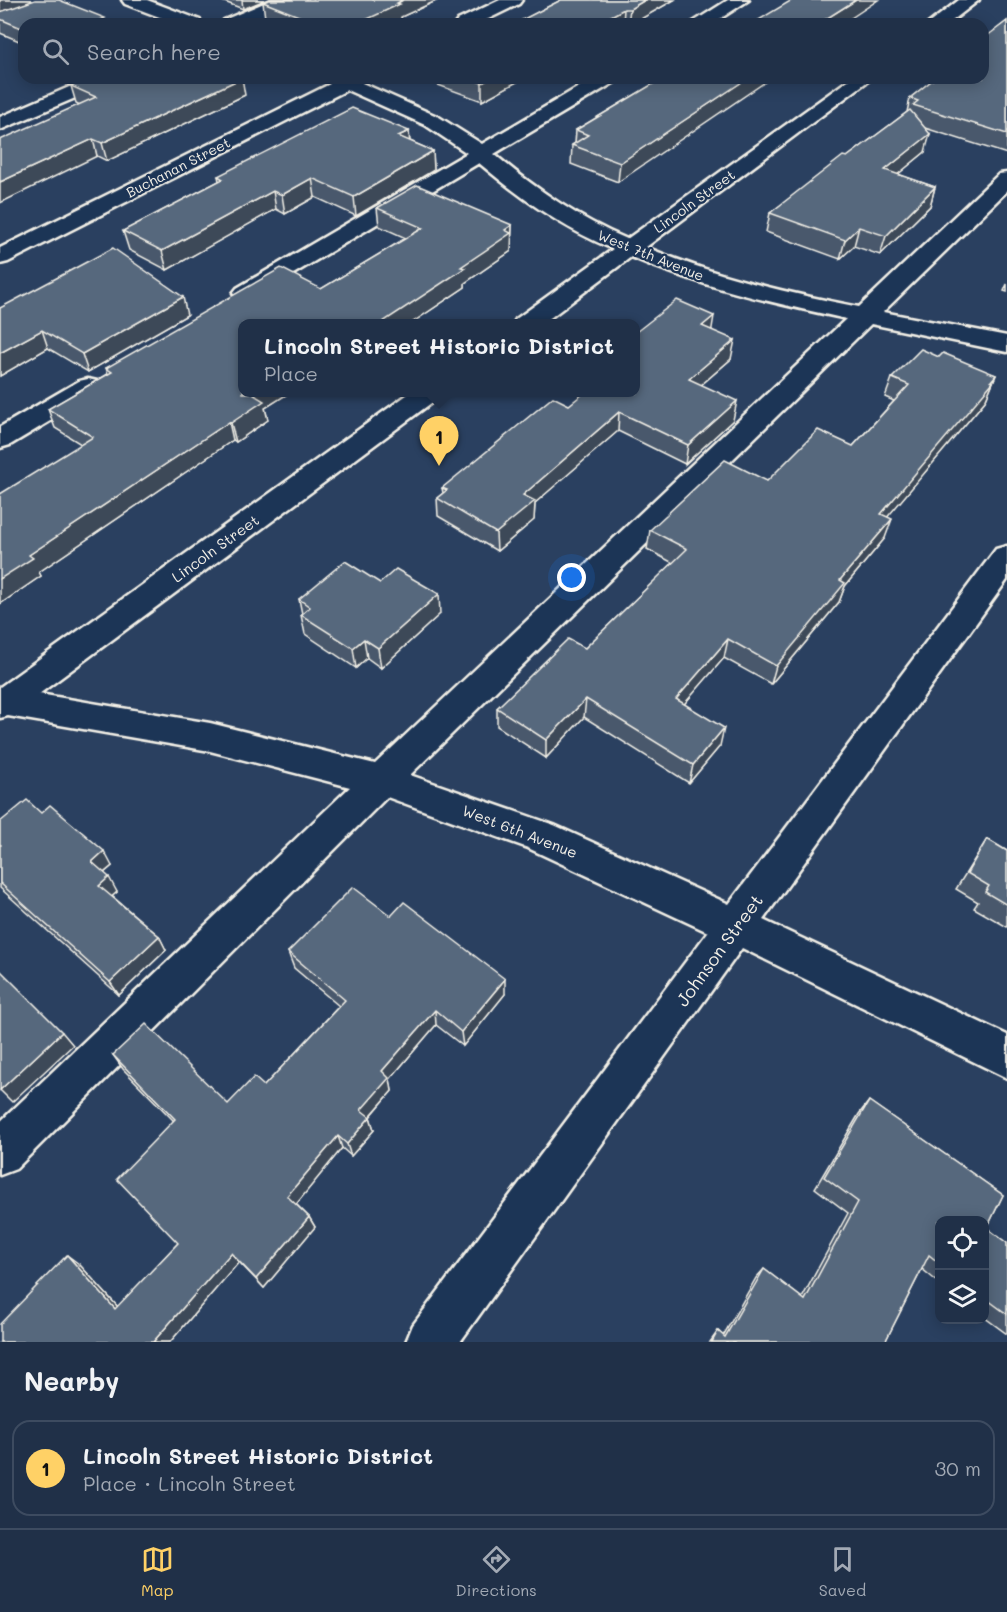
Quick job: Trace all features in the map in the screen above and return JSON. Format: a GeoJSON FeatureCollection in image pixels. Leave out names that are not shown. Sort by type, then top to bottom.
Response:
{"type":"FeatureCollection","features":[{"type":"Feature","properties":{"kind":"street"},"geometry":{"type":"LineString","coordinates":[[131,0],[178,18]]}},
{"type":"Feature","properties":{"kind":"street"},"geometry":{"type":"LineString","coordinates":[[244,18],[286,0]]}},
{"type":"Feature","properties":{"kind":"street"},"geometry":{"type":"LineString","coordinates":[[477,18],[513,0]]}},
{"type":"Feature","properties":{"kind":"street"},"geometry":{"type":"LineString","coordinates":[[709,18],[740,0]]}},
{"type":"Feature","properties":{"kind":"street"},"geometry":{"type":"LineString","coordinates":[[945,18],[970,0]]}},
{"type":"Feature","properties":{"kind":"street"},"geometry":{"type":"LineString","coordinates":[[0,124],[92,84]]}},
{"type":"Feature","properties":{"kind":"street","name":"Buchanan Street"},"geometry":{"type":"LineString","coordinates":[[0,257],[337,84]]}},
{"type":"Feature","properties":{"kind":"street","name":"West 7th Avenue"},"geometry":{"type":"LineString","coordinates":[[354,84],[437,123],[480,152],[526,191],[558,213],[668,265],[722,283],[1007,344]]}},
{"type":"Feature","properties":{"kind":"street"},"geometry":{"type":"LineString","coordinates":[[223,306],[598,84]]}},
{"type":"Feature","properties":{"kind":"street","name":"Lincoln Street"},"geometry":{"type":"LineString","coordinates":[[532,319],[855,84]]}},
{"type":"Feature","properties":{"kind":"street"},"geometry":{"type":"LineString","coordinates":[[0,1153],[381,780],[1007,178]]}},
{"type":"Feature","properties":{"kind":"street"},"geometry":{"type":"LineString","coordinates":[[0,439],[112,372]]}},
{"type":"Feature","properties":{"kind":"street","name":"Lincoln Street"},"geometry":{"type":"LineString","coordinates":[[1,703],[423,397]]}},
{"type":"Feature","properties":{"kind":"street","name":"Johnson Street"},"geometry":{"type":"LineString","coordinates":[[430,1342],[1007,557]]}},
{"type":"Feature","properties":{"kind":"street","name":"West 6th Avenue"},"geometry":{"type":"LineString","coordinates":[[1,703],[210,737],[381,780],[541,836],[737,926],[1007,1057]]}},
{"type":"Feature","properties":{"kind":"building"},"geometry":{"type":"Polygon","coordinates":[[[35,0],[59,0],[105,18],[18,18],[18,26],[0,19],[0,12],[35,0]]]}},
{"type":"Feature","properties":{"kind":"building"},"geometry":{"type":"Polygon","coordinates":[[[269,0],[403,0],[397,3],[400,4],[370,18],[304,18],[263,2],[269,0]]]}},
{"type":"Feature","properties":{"kind":"building"},"geometry":{"type":"Polygon","coordinates":[[[561,0],[645,0],[607,18],[526,18],[561,0]]]}},
{"type":"Feature","properties":{"kind":"building"},"geometry":{"type":"Polygon","coordinates":[[[792,0],[856,0],[828,18],[762,18],[792,0]]]}},
{"type":"Feature","properties":{"kind":"building"},"geometry":{"type":"Polygon","coordinates":[[[1007,21],[1007,134],[913,105],[918,101],[910,98],[928,84],[989,84],[989,34],[1007,21]]]}},
{"type":"Feature","properties":{"kind":"building"},"geometry":{"type":"Polygon","coordinates":[[[75,84],[229,84],[102,143],[93,139],[0,182],[0,140],[96,97],[71,86],[75,84]]]}},
{"type":"Feature","properties":{"kind":"building"},"geometry":{"type":"Polygon","coordinates":[[[653,84],[739,84],[620,163],[572,145],[588,135],[576,130],[653,84]]]}},
{"type":"Feature","properties":{"kind":"building"},"geometry":{"type":"Polygon","coordinates":[[[352,108],[409,131],[398,136],[433,151],[354,197],[312,178],[282,195],[273,191],[162,251],[123,231],[223,179],[218,176],[352,108]]]}},
{"type":"Feature","properties":{"kind":"building"},"geometry":{"type":"Polygon","coordinates":[[[910,110],[930,134],[885,170],[935,187],[886,236],[859,227],[845,240],[770,213],[843,156],[847,157],[910,110]]]}},
{"type":"Feature","properties":{"kind":"building"},"geometry":{"type":"Polygon","coordinates":[[[417,185],[512,225],[505,230],[511,233],[461,267],[465,268],[388,319],[238,319],[238,397],[257,397],[264,401],[29,555],[33,558],[0,579],[0,494],[93,437],[48,409],[112,372],[106,368],[281,268],[321,289],[423,228],[377,208],[417,185]]]}},
{"type":"Feature","properties":{"kind":"building"},"geometry":{"type":"Polygon","coordinates":[[[113,248],[183,297],[82,354],[42,330],[0,353],[0,308],[113,248]]]}},
{"type":"Feature","properties":{"kind":"building"},"geometry":{"type":"Polygon","coordinates":[[[677,300],[714,316],[702,326],[735,340],[689,379],[737,401],[688,445],[619,412],[523,495],[535,501],[496,533],[437,498],[447,490],[442,488],[553,397],[569,405],[579,397],[640,397],[640,329],[677,300]]]}},
{"type":"Feature","properties":{"kind":"building"},"geometry":{"type":"Polygon","coordinates":[[[921,349],[939,357],[943,353],[996,375],[991,381],[993,382],[881,514],[892,519],[840,580],[845,583],[776,666],[728,639],[676,699],[724,728],[693,765],[586,699],[546,740],[497,708],[568,639],[585,648],[687,549],[650,530],[725,460],[767,481],[818,430],[853,446],[909,385],[892,378],[921,349]]]}},
{"type":"Feature","properties":{"kind":"building"},"geometry":{"type":"Polygon","coordinates":[[[345,561],[380,583],[396,569],[439,594],[378,648],[364,639],[353,648],[301,615],[310,607],[299,599],[345,561]]]}},
{"type":"Feature","properties":{"kind":"building"},"geometry":{"type":"Polygon","coordinates":[[[27,800],[41,813],[50,805],[104,851],[92,862],[109,877],[99,886],[159,936],[110,982],[0,883],[0,822],[27,800]]]}},
{"type":"Feature","properties":{"kind":"building"},"geometry":{"type":"Polygon","coordinates":[[[987,839],[1007,851],[1007,905],[985,892],[989,886],[967,873],[987,839]]]}},
{"type":"Feature","properties":{"kind":"building"},"geometry":{"type":"Polygon","coordinates":[[[353,887],[391,916],[404,902],[505,979],[461,1032],[435,1010],[382,1071],[389,1078],[361,1110],[370,1117],[347,1144],[338,1136],[287,1196],[309,1217],[256,1279],[231,1253],[153,1342],[0,1342],[0,1324],[67,1255],[115,1309],[178,1243],[117,1179],[175,1119],[113,1055],[146,1024],[228,1104],[254,1077],[264,1086],[345,1000],[288,952],[353,887]]]}},
{"type":"Feature","properties":{"kind":"building"},"geometry":{"type":"Polygon","coordinates":[[[0,970],[62,1032],[0,1090],[0,970]]]}},
{"type":"Feature","properties":{"kind":"building"},"geometry":{"type":"Polygon","coordinates":[[[869,1101],[1003,1195],[989,1224],[989,1216],[935,1216],[935,1260],[929,1255],[885,1342],[712,1342],[718,1331],[725,1337],[764,1269],[805,1300],[858,1202],[824,1177],[869,1101]]]}},
{"type":"Feature","properties":{"kind":"building"},"geometry":{"type":"Polygon","coordinates":[[[989,1230],[1007,1243],[1007,1314],[989,1301],[989,1230]]]}},
{"type":"Feature","properties":{"kind":"place","name":"Lincoln Street Historic District"},"geometry":{"type":"Point","coordinates":[439,466]}}]}
